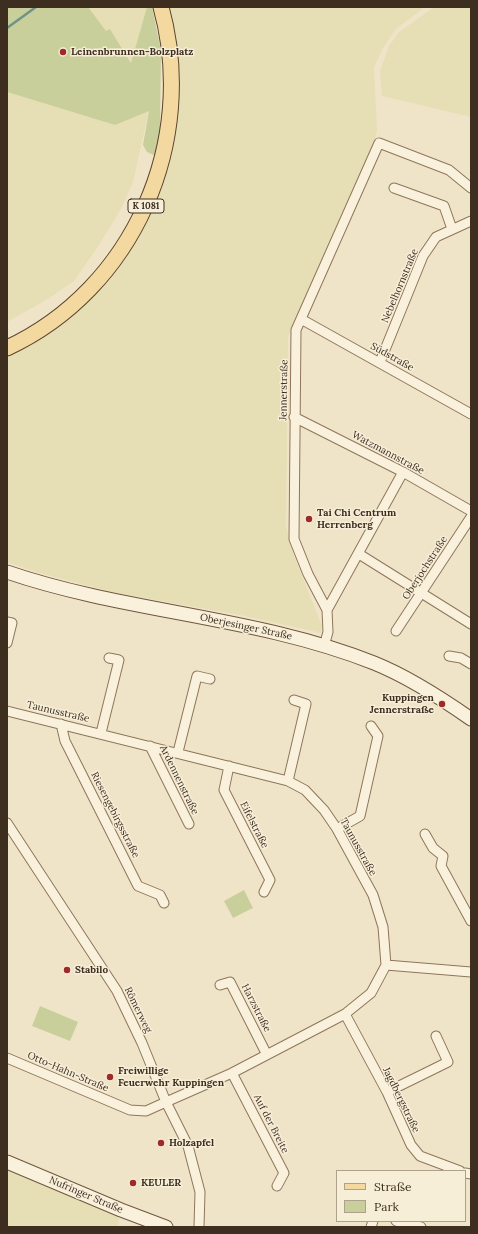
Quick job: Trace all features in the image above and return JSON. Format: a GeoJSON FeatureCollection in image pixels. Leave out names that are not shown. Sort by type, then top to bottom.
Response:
{"type":"FeatureCollection","features":[{"type":"Feature","properties":{"kind":"main road","name":"K 1081"},"geometry":{"type":"LineString","coordinates":[[7,348],[51,322],[83,296],[120,253],[143,213],[163,158],[172,105],[170,49],[161,7]]}},
{"type":"Feature","properties":{"kind":"main road","name":"Oberjesinger Straße"},"geometry":{"type":"LineString","coordinates":[[7,572],[87,595],[268,630],[324,646],[374,663],[407,678],[471,719]]}},
{"type":"Feature","properties":{"kind":"main road","name":"Nufringer Straße"},"geometry":{"type":"LineString","coordinates":[[7,1162],[121,1210],[166,1227]]}},
{"type":"Feature","properties":{"kind":"street","name":"Jennerstraße"},"geometry":{"type":"LineString","coordinates":[[324,646],[328,632],[327,610],[308,574],[294,539],[296,330],[379,143],[449,170],[471,188]]}},
{"type":"Feature","properties":{"kind":"street"},"geometry":{"type":"LineString","coordinates":[[394,188],[444,206],[452,229]]}},
{"type":"Feature","properties":{"kind":"street","name":"Nebelhornstraße"},"geometry":{"type":"LineString","coordinates":[[380,362],[423,256],[436,237],[471,221]]}},
{"type":"Feature","properties":{"kind":"street","name":"Südstraße"},"geometry":{"type":"LineString","coordinates":[[301,319],[471,414]]}},
{"type":"Feature","properties":{"kind":"street","name":"Watzmannstraße"},"geometry":{"type":"LineString","coordinates":[[294,417],[403,472],[471,511]]}},
{"type":"Feature","properties":{"kind":"street"},"geometry":{"type":"LineString","coordinates":[[327,610],[403,472]]}},
{"type":"Feature","properties":{"kind":"street","name":"Oberjochstraße"},"geometry":{"type":"LineString","coordinates":[[396,631],[423,593],[471,517]]}},
{"type":"Feature","properties":{"kind":"street"},"geometry":{"type":"LineString","coordinates":[[359,554],[471,624]]}},
{"type":"Feature","properties":{"kind":"street"},"geometry":{"type":"LineString","coordinates":[[7,622],[12,623],[7,643]]}},
{"type":"Feature","properties":{"kind":"street"},"geometry":{"type":"LineString","coordinates":[[449,656],[461,658],[471,664]]}},
{"type":"Feature","properties":{"kind":"street"},"geometry":{"type":"LineString","coordinates":[[101,733],[119,660],[109,658]]}},
{"type":"Feature","properties":{"kind":"street"},"geometry":{"type":"LineString","coordinates":[[178,752],[198,676],[210,679]]}},
{"type":"Feature","properties":{"kind":"street"},"geometry":{"type":"LineString","coordinates":[[288,781],[306,704],[294,700]]}},
{"type":"Feature","properties":{"kind":"street","name":"Taunusstraße"},"geometry":{"type":"LineString","coordinates":[[7,711],[178,752],[288,781],[305,790],[324,810],[337,829],[373,895],[383,927],[386,965]]}},
{"type":"Feature","properties":{"kind":"street","name":"Riesengebirgsstraße"},"geometry":{"type":"LineString","coordinates":[[61,724],[65,741],[138,886],[160,895],[164,903]]}},
{"type":"Feature","properties":{"kind":"street"},"geometry":{"type":"LineString","coordinates":[[337,829],[360,816],[378,736],[371,726]]}},
{"type":"Feature","properties":{"kind":"street","name":"Ardennenstraße"},"geometry":{"type":"LineString","coordinates":[[150,746],[189,824]]}},
{"type":"Feature","properties":{"kind":"street","name":"Eifelstraße"},"geometry":{"type":"LineString","coordinates":[[229,766],[224,790],[270,880],[264,892]]}},
{"type":"Feature","properties":{"kind":"street","name":"Römerweg"},"geometry":{"type":"LineString","coordinates":[[7,823],[117,991],[142,1043],[166,1102],[188,1146],[200,1192],[198,1227]]}},
{"type":"Feature","properties":{"kind":"street"},"geometry":{"type":"LineString","coordinates":[[425,834],[433,848],[443,856],[441,866],[471,921]]}},
{"type":"Feature","properties":{"kind":"street"},"geometry":{"type":"LineString","coordinates":[[166,1102],[232,1073],[266,1053],[345,1014],[371,993],[386,965],[471,972]]}},
{"type":"Feature","properties":{"kind":"street","name":"Harzstraße"},"geometry":{"type":"LineString","coordinates":[[220,985],[230,982],[266,1053]]}},
{"type":"Feature","properties":{"kind":"street","name":"Jagdbergstraße"},"geometry":{"type":"LineString","coordinates":[[345,1014],[387,1092],[411,1145],[420,1156],[457,1170]]}},
{"type":"Feature","properties":{"kind":"street"},"geometry":{"type":"LineString","coordinates":[[387,1092],[448,1062],[436,1036]]}},
{"type":"Feature","properties":{"kind":"street","name":"Otto-Hahn-Straße"},"geometry":{"type":"LineString","coordinates":[[7,1058],[130,1110],[146,1111],[166,1102]]}},
{"type":"Feature","properties":{"kind":"street","name":"Auf der Breite"},"geometry":{"type":"LineString","coordinates":[[232,1073],[284,1173],[277,1186]]}},
{"type":"Feature","properties":{"kind":"street"},"geometry":{"type":"LineString","coordinates":[[400,1222],[422,1227]]}},
{"type":"Feature","properties":{"kind":"shaded area"},"geometry":{"type":"Polygon","coordinates":[[[84,7],[147,7],[132,64],[110,29],[91,43],[84,7]]]}},
{"type":"Feature","properties":{"kind":"shaded area"},"geometry":{"type":"Polygon","coordinates":[[[168,7],[425,7],[396,29],[383,48],[374,67],[377,130],[375,142],[288,336],[286,526],[291,548],[322,626],[321,633],[245,616],[112,592],[36,572],[7,562],[7,354],[25,344],[99,290],[107,282],[136,241],[162,186],[174,137],[178,112],[178,56],[168,7]]]}},
{"type":"Feature","properties":{"kind":"shaded area"},"geometry":{"type":"Polygon","coordinates":[[[434,7],[471,7],[471,117],[382,96],[380,71],[389,46],[399,32],[434,7]]]}},
{"type":"Feature","properties":{"kind":"shaded area"},"geometry":{"type":"Polygon","coordinates":[[[7,92],[115,125],[149,110],[133,182],[121,209],[97,248],[74,281],[48,299],[7,322],[7,92]]]}},
{"type":"Feature","properties":{"kind":"shaded area"},"geometry":{"type":"Polygon","coordinates":[[[7,1171],[32,1178],[120,1213],[118,1227],[7,1227],[7,1171]]]}},
{"type":"Feature","properties":{"kind":"green space"},"geometry":{"type":"Polygon","coordinates":[[[7,7],[88,7],[106,31],[110,29],[131,63],[147,7],[152,7],[161,51],[160,129],[156,156],[147,152],[143,145],[149,111],[115,125],[7,92],[7,7]]]}},
{"type":"Feature","properties":{"kind":"green space"},"geometry":{"type":"Polygon","coordinates":[[[244,890],[253,908],[233,918],[224,901],[244,890]]]}},
{"type":"Feature","properties":{"kind":"green space"},"geometry":{"type":"Polygon","coordinates":[[[40,1006],[78,1022],[70,1041],[32,1026],[40,1006]]]}},
{"type":"Feature","properties":{"kind":"waterway"},"geometry":{"type":"LineString","coordinates":[[7,28],[36,7]]}},
{"type":"Feature","properties":{"kind":"place","name":"Leinenbrunnen-Bolzplatz"},"geometry":{"type":"Point","coordinates":[63,52]}},
{"type":"Feature","properties":{"kind":"place","name":"Tai Chi Centrum Herrenberg"},"geometry":{"type":"Point","coordinates":[309,519]}},
{"type":"Feature","properties":{"kind":"place","name":"Kuppingen Jennerstraße"},"geometry":{"type":"Point","coordinates":[442,704]}},
{"type":"Feature","properties":{"kind":"place","name":"Stabilo"},"geometry":{"type":"Point","coordinates":[67,970]}},
{"type":"Feature","properties":{"kind":"place","name":"Freiwillige Feuerwehr Kuppingen"},"geometry":{"type":"Point","coordinates":[110,1077]}},
{"type":"Feature","properties":{"kind":"place","name":"Holzapfel"},"geometry":{"type":"Point","coordinates":[161,1143]}},
{"type":"Feature","properties":{"kind":"place","name":"KEULER"},"geometry":{"type":"Point","coordinates":[133,1183]}}]}
